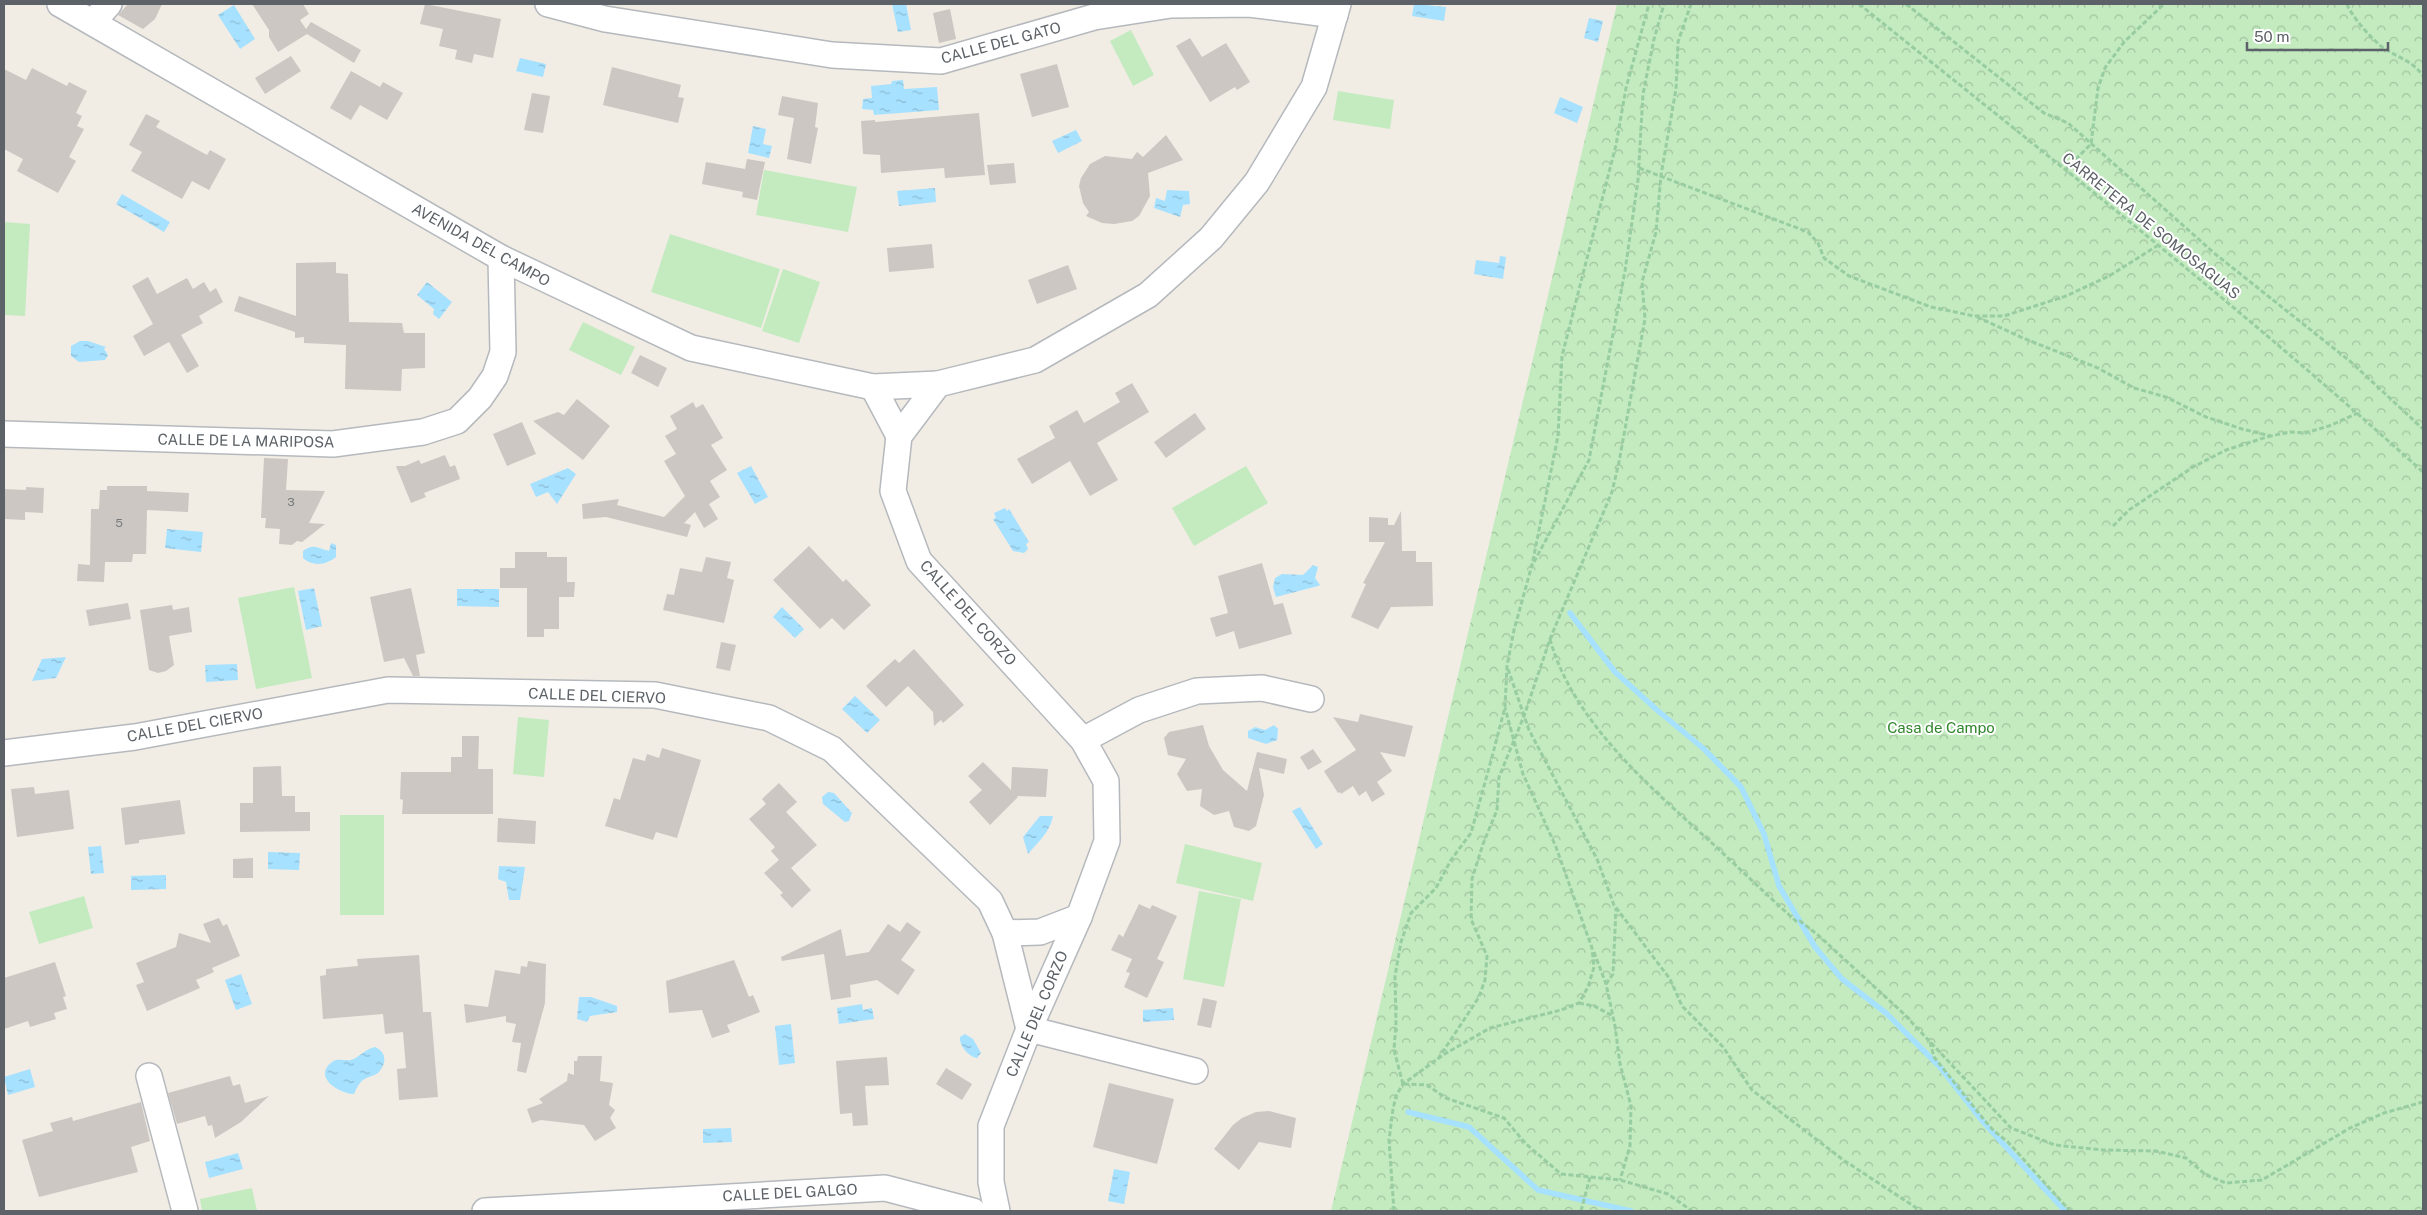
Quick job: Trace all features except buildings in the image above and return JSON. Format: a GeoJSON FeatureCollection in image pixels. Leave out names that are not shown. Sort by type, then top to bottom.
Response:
{"type":"FeatureCollection","features":[{"type":"Feature","properties":{"kind":"street","name":"AVENIDA DEL CAMPO"},"geometry":{"type":"LineString","coordinates":[[60,4],[101,13],[501,258],[690,348],[874,387],[938,384]]}},
{"type":"Feature","properties":{"kind":"street","name":"CALLE DEL GATO"},"geometry":{"type":"LineString","coordinates":[[548,4],[605,18],[832,55],[941,61],[1094,17],[1171,5],[1249,4],[1337,10]]}},
{"type":"Feature","properties":{"kind":"street"},"geometry":{"type":"LineString","coordinates":[[938,384],[1035,360],[1148,295],[1211,238],[1257,182],[1314,87],[1337,10]]}},
{"type":"Feature","properties":{"kind":"street","name":"CALLE DE LA MARIPOSA"},"geometry":{"type":"LineString","coordinates":[[4,434],[333,444],[424,432],[457,421],[480,398],[495,376],[503,352],[501,258]]}},
{"type":"Feature","properties":{"kind":"street","name":"CALLE DEL CORZO"},"geometry":{"type":"LineString","coordinates":[[938,384],[899,436],[892,491],[919,561],[1083,740],[1106,781],[1107,841],[991,1126],[991,1182],[997,1211]]}},
{"type":"Feature","properties":{"kind":"street"},"geometry":{"type":"LineString","coordinates":[[874,387],[899,436]]}},
{"type":"Feature","properties":{"kind":"street"},"geometry":{"type":"LineString","coordinates":[[1083,740],[1139,710],[1198,691],[1262,688],[1311,699]]}},
{"type":"Feature","properties":{"kind":"street","name":"CALLE DEL CIERVO"},"geometry":{"type":"LineString","coordinates":[[4,753],[135,737],[388,690],[655,695],[769,718],[832,749],[990,901],[1005,932],[1029,1029]]}},
{"type":"Feature","properties":{"kind":"street"},"geometry":{"type":"LineString","coordinates":[[1005,932],[1040,932],[1078,916]]}},
{"type":"Feature","properties":{"kind":"street"},"geometry":{"type":"LineString","coordinates":[[1029,1029],[1195,1071]]}},
{"type":"Feature","properties":{"kind":"street"},"geometry":{"type":"LineString","coordinates":[[148,1076],[185,1211]]}},
{"type":"Feature","properties":{"kind":"street","name":"CALLE DEL GALGO"},"geometry":{"type":"LineString","coordinates":[[485,1211],[885,1188],[972,1211],[991,1182]]}},
{"type":"Feature","properties":{"kind":"path"},"geometry":{"type":"LineString","coordinates":[[1403,1084],[1394,1050],[1396,1023],[1395,976],[1401,942],[1411,913],[1436,888],[1452,860],[1471,833],[1505,707],[1508,666],[1514,630],[1532,565],[1558,436],[1562,356],[1616,145],[1626,88],[1648,4]]}},
{"type":"Feature","properties":{"kind":"path"},"geometry":{"type":"LineString","coordinates":[[1532,565],[1589,460],[1625,271],[1639,168],[1643,94],[1654,40],[1664,4]]}},
{"type":"Feature","properties":{"kind":"path"},"geometry":{"type":"LineString","coordinates":[[1438,1059],[1479,997],[1485,980],[1487,956],[1471,919],[1472,879],[1483,844],[1497,810],[1499,777],[1524,716],[1550,639],[1612,492],[1645,319],[1642,282],[1656,232],[1661,175],[1676,89],[1678,42],[1691,4]]}},
{"type":"Feature","properties":{"kind":"path","name":"CARRETERA DE SOMOSAGUAS"},"geometry":{"type":"LineString","coordinates":[[1858,4],[2158,246],[2358,413],[2423,472]]}},
{"type":"Feature","properties":{"kind":"path"},"geometry":{"type":"LineString","coordinates":[[1906,4],[2044,113],[2068,123],[2214,253],[2351,362],[2423,429]]}},
{"type":"Feature","properties":{"kind":"path"},"geometry":{"type":"LineString","coordinates":[[2065,170],[2091,144],[2098,88],[2105,68],[2124,42],[2164,4]]}},
{"type":"Feature","properties":{"kind":"path"},"geometry":{"type":"LineString","coordinates":[[2347,4],[2350,13],[2383,48],[2403,57],[2418,68],[2423,76]]}},
{"type":"Feature","properties":{"kind":"path"},"geometry":{"type":"LineString","coordinates":[[1639,168],[1808,232],[1818,243],[1824,258],[1849,276],[1931,307],[1974,316],[2004,316],[2066,296],[2109,276],[2158,246]]}},
{"type":"Feature","properties":{"kind":"path"},"geometry":{"type":"LineString","coordinates":[[1974,316],[2098,368],[2134,388],[2166,397],[2206,417],[2271,436]]}},
{"type":"Feature","properties":{"kind":"path"},"geometry":{"type":"LineString","coordinates":[[2113,526],[2129,510],[2193,467],[2226,450],[2271,436],[2290,432],[2305,433],[2329,426],[2358,413]]}},
{"type":"Feature","properties":{"kind":"path"},"geometry":{"type":"LineString","coordinates":[[1550,639],[1556,662],[1568,687],[1642,780],[1797,922],[1800,921],[1818,935],[1903,1013],[2011,1128],[2055,1145],[2102,1150],[2156,1151],[2186,1158],[2206,1175],[2226,1183],[2262,1180],[2350,1128],[2384,1113],[2423,1102]]}},
{"type":"Feature","properties":{"kind":"path"},"geometry":{"type":"LineString","coordinates":[[1508,666],[1524,716],[1552,775],[1597,859],[1616,907],[1670,979],[1682,1006],[1723,1047],[1752,1090],[1842,1159],[1921,1211]]}},
{"type":"Feature","properties":{"kind":"path"},"geometry":{"type":"LineString","coordinates":[[1505,707],[1522,774],[1556,847],[1606,984],[1620,1064],[1630,1106],[1630,1146],[1620,1180]]}},
{"type":"Feature","properties":{"kind":"path"},"geometry":{"type":"LineString","coordinates":[[1606,984],[1613,974],[1616,907]]}},
{"type":"Feature","properties":{"kind":"path"},"geometry":{"type":"LineString","coordinates":[[1579,1003],[1588,987],[1594,968],[1592,948]]}},
{"type":"Feature","properties":{"kind":"path"},"geometry":{"type":"LineString","coordinates":[[1394,1211],[1389,1140],[1396,1096],[1403,1084],[1438,1059],[1490,1028],[1561,1010],[1579,1003],[1594,1006],[1613,1017]]}},
{"type":"Feature","properties":{"kind":"path"},"geometry":{"type":"LineString","coordinates":[[1930,1041],[1934,1057],[1985,1121],[2008,1142],[2070,1211]]}},
{"type":"Feature","properties":{"kind":"path"},"geometry":{"type":"LineString","coordinates":[[1403,1084],[1427,1085],[1446,1098],[1504,1118],[1532,1149],[1561,1174],[1620,1180],[1668,1194],[1692,1211]]}},
{"type":"Feature","properties":{"kind":"path"},"geometry":{"type":"LineString","coordinates":[[1580,1211],[1590,1177]]}},
{"type":"Feature","properties":{"kind":"green space","name":"Casa de Campo"},"geometry":{"type":"Polygon","coordinates":[[[1617,4],[2423,4],[2423,1211],[1331,1211],[1617,4]]]}},
{"type":"Feature","properties":{"kind":"green space"},"geometry":{"type":"Polygon","coordinates":[[[1131,30],[1154,75],[1133,86],[1110,41],[1131,30]]]}},
{"type":"Feature","properties":{"kind":"green space"},"geometry":{"type":"Polygon","coordinates":[[[1338,91],[1394,100],[1390,129],[1333,120],[1338,91]]]}},
{"type":"Feature","properties":{"kind":"green space"},"geometry":{"type":"Polygon","coordinates":[[[764,170],[857,187],[848,232],[756,215],[764,170]]]}},
{"type":"Feature","properties":{"kind":"green space"},"geometry":{"type":"Polygon","coordinates":[[[4,222],[30,224],[25,316],[4,315],[4,222]]]}},
{"type":"Feature","properties":{"kind":"green space"},"geometry":{"type":"Polygon","coordinates":[[[670,234],[780,269],[761,328],[651,292],[670,234]]]}},
{"type":"Feature","properties":{"kind":"green space"},"geometry":{"type":"Polygon","coordinates":[[[783,269],[820,282],[799,343],[762,331],[783,269]]]}},
{"type":"Feature","properties":{"kind":"green space"},"geometry":{"type":"Polygon","coordinates":[[[583,322],[635,347],[621,375],[569,350],[583,322]]]}},
{"type":"Feature","properties":{"kind":"green space"},"geometry":{"type":"Polygon","coordinates":[[[1246,466],[1268,503],[1194,546],[1172,508],[1246,466]]]}},
{"type":"Feature","properties":{"kind":"green space"},"geometry":{"type":"Polygon","coordinates":[[[294,587],[312,678],[256,689],[238,598],[294,587]]]}},
{"type":"Feature","properties":{"kind":"green space"},"geometry":{"type":"Polygon","coordinates":[[[518,717],[549,720],[544,777],[513,774],[518,717]]]}},
{"type":"Feature","properties":{"kind":"green space"},"geometry":{"type":"Polygon","coordinates":[[[340,815],[384,815],[384,915],[340,915],[340,815]]]}},
{"type":"Feature","properties":{"kind":"green space"},"geometry":{"type":"Polygon","coordinates":[[[1185,844],[1262,863],[1253,901],[1176,883],[1185,844]]]}},
{"type":"Feature","properties":{"kind":"green space"},"geometry":{"type":"Polygon","coordinates":[[[1199,891],[1241,899],[1224,987],[1183,979],[1199,891]]]}},
{"type":"Feature","properties":{"kind":"green space"},"geometry":{"type":"Polygon","coordinates":[[[84,896],[93,928],[39,944],[29,912],[84,896]]]}},
{"type":"Feature","properties":{"kind":"green space"},"geometry":{"type":"Polygon","coordinates":[[[252,1188],[257,1211],[202,1211],[200,1199],[252,1188]]]}},
{"type":"Feature","properties":{"kind":"water"},"geometry":{"type":"Polygon","coordinates":[[[892,4],[906,4],[911,30],[898,32],[892,4]]]}},
{"type":"Feature","properties":{"kind":"water"},"geometry":{"type":"Polygon","coordinates":[[[1414,4],[1446,7],[1444,21],[1412,16],[1414,4]]]}},
{"type":"Feature","properties":{"kind":"water"},"geometry":{"type":"Polygon","coordinates":[[[234,5],[255,39],[240,49],[218,15],[234,5]]]}},
{"type":"Feature","properties":{"kind":"water"},"geometry":{"type":"Polygon","coordinates":[[[1589,18],[1603,21],[1598,42],[1584,38],[1589,18]]]}},
{"type":"Feature","properties":{"kind":"water"},"geometry":{"type":"Polygon","coordinates":[[[520,58],[546,64],[543,77],[516,71],[520,58]]]}},
{"type":"Feature","properties":{"kind":"water"},"geometry":{"type":"Polygon","coordinates":[[[903,80],[904,89],[937,87],[939,110],[874,115],[873,110],[862,109],[863,99],[872,98],[871,86],[891,84],[892,81],[903,80]]]}},
{"type":"Feature","properties":{"kind":"water"},"geometry":{"type":"Polygon","coordinates":[[[1560,97],[1583,107],[1577,123],[1554,113],[1560,97]]]}},
{"type":"Feature","properties":{"kind":"water"},"geometry":{"type":"Polygon","coordinates":[[[753,126],[766,129],[763,144],[772,146],[769,158],[748,153],[753,126]]]}},
{"type":"Feature","properties":{"kind":"water"},"geometry":{"type":"Polygon","coordinates":[[[1076,130],[1082,141],[1058,153],[1052,141],[1076,130]]]}},
{"type":"Feature","properties":{"kind":"water"},"geometry":{"type":"Polygon","coordinates":[[[935,188],[936,202],[899,206],[897,191],[935,188]]]}},
{"type":"Feature","properties":{"kind":"water"},"geometry":{"type":"Polygon","coordinates":[[[1167,190],[1189,191],[1190,204],[1183,205],[1180,217],[1154,208],[1156,198],[1165,201],[1167,190]]]}},
{"type":"Feature","properties":{"kind":"water"},"geometry":{"type":"Polygon","coordinates":[[[122,194],[170,222],[164,232],[116,204],[122,194]]]}},
{"type":"Feature","properties":{"kind":"water"},"geometry":{"type":"Polygon","coordinates":[[[1500,256],[1506,257],[1503,279],[1474,274],[1476,260],[1499,263],[1500,256]]]}},
{"type":"Feature","properties":{"kind":"water"},"geometry":{"type":"Polygon","coordinates":[[[427,282],[452,302],[439,319],[433,314],[434,309],[417,295],[427,282]]]}},
{"type":"Feature","properties":{"kind":"water"},"geometry":{"type":"Polygon","coordinates":[[[80,341],[88,341],[106,347],[104,349],[108,355],[105,360],[79,362],[71,356],[71,346],[80,341]]]}},
{"type":"Feature","properties":{"kind":"water"},"geometry":{"type":"Polygon","coordinates":[[[751,466],[768,497],[755,504],[737,473],[751,466]]]}},
{"type":"Feature","properties":{"kind":"water"},"geometry":{"type":"Polygon","coordinates":[[[568,468],[576,474],[557,504],[548,492],[536,497],[530,484],[568,468]]]}},
{"type":"Feature","properties":{"kind":"water"},"geometry":{"type":"Polygon","coordinates":[[[1005,508],[1007,511],[1009,509],[1029,542],[1026,544],[1028,549],[1024,553],[1013,551],[993,519],[996,518],[994,513],[1005,508]]]}},
{"type":"Feature","properties":{"kind":"water"},"geometry":{"type":"Polygon","coordinates":[[[167,529],[203,532],[201,552],[165,548],[167,529]]]}},
{"type":"Feature","properties":{"kind":"water"},"geometry":{"type":"Polygon","coordinates":[[[331,543],[336,545],[336,557],[332,560],[315,564],[303,558],[303,551],[310,547],[329,551],[331,543]]]}},
{"type":"Feature","properties":{"kind":"water"},"geometry":{"type":"Polygon","coordinates":[[[1313,565],[1318,567],[1315,578],[1320,585],[1276,597],[1273,587],[1275,578],[1282,574],[1303,575],[1313,565]]]}},
{"type":"Feature","properties":{"kind":"water"},"geometry":{"type":"Polygon","coordinates":[[[314,588],[322,626],[306,630],[298,591],[314,588]]]}},
{"type":"Feature","properties":{"kind":"water"},"geometry":{"type":"Polygon","coordinates":[[[457,589],[499,589],[499,607],[457,606],[457,589]]]}},
{"type":"Feature","properties":{"kind":"water"},"geometry":{"type":"Polygon","coordinates":[[[782,607],[804,629],[795,638],[773,617],[782,607]]]}},
{"type":"Feature","properties":{"kind":"water"},"geometry":{"type":"Polygon","coordinates":[[[66,657],[56,678],[32,681],[42,659],[66,657]]]}},
{"type":"Feature","properties":{"kind":"water"},"geometry":{"type":"Polygon","coordinates":[[[237,664],[238,680],[206,682],[205,665],[237,664]]]}},
{"type":"Feature","properties":{"kind":"water"},"geometry":{"type":"Polygon","coordinates":[[[855,696],[880,720],[867,733],[842,709],[855,696]]]}},
{"type":"Feature","properties":{"kind":"water"},"geometry":{"type":"Polygon","coordinates":[[[1274,725],[1278,729],[1277,740],[1266,744],[1248,738],[1248,731],[1255,727],[1265,730],[1274,725]]]}},
{"type":"Feature","properties":{"kind":"water"},"geometry":{"type":"Polygon","coordinates":[[[828,792],[834,793],[852,813],[849,821],[845,822],[823,804],[822,797],[828,792]]]}},
{"type":"Feature","properties":{"kind":"water"},"geometry":{"type":"Polygon","coordinates":[[[1300,807],[1323,844],[1316,849],[1292,811],[1300,807]]]}},
{"type":"Feature","properties":{"kind":"water"},"geometry":{"type":"Polygon","coordinates":[[[1040,816],[1053,816],[1046,832],[1028,854],[1023,837],[1040,816]]]}},
{"type":"Feature","properties":{"kind":"water"},"geometry":{"type":"Polygon","coordinates":[[[101,846],[104,873],[91,874],[88,847],[101,846]]]}},
{"type":"Feature","properties":{"kind":"water"},"geometry":{"type":"Polygon","coordinates":[[[268,852],[300,853],[299,870],[268,869],[268,852]]]}},
{"type":"Feature","properties":{"kind":"water"},"geometry":{"type":"Polygon","coordinates":[[[499,866],[525,867],[520,900],[509,900],[506,882],[498,879],[499,866]]]}},
{"type":"Feature","properties":{"kind":"water"},"geometry":{"type":"Polygon","coordinates":[[[166,875],[166,889],[131,890],[131,876],[166,875]]]}},
{"type":"Feature","properties":{"kind":"water"},"geometry":{"type":"Polygon","coordinates":[[[241,974],[252,1004],[236,1010],[225,980],[241,974]]]}},
{"type":"Feature","properties":{"kind":"water"},"geometry":{"type":"Polygon","coordinates":[[[579,997],[591,997],[617,1006],[617,1012],[590,1016],[587,1022],[577,1019],[579,997]]]}},
{"type":"Feature","properties":{"kind":"water"},"geometry":{"type":"Polygon","coordinates":[[[862,1004],[863,1010],[872,1008],[874,1019],[839,1024],[837,1008],[862,1004]]]}},
{"type":"Feature","properties":{"kind":"water"},"geometry":{"type":"Polygon","coordinates":[[[1173,1008],[1174,1020],[1143,1022],[1143,1010],[1173,1008]]]}},
{"type":"Feature","properties":{"kind":"water"},"geometry":{"type":"Polygon","coordinates":[[[791,1024],[795,1063],[779,1065],[775,1026],[791,1024]]]}},
{"type":"Feature","properties":{"kind":"water"},"geometry":{"type":"Polygon","coordinates":[[[965,1034],[973,1039],[981,1053],[977,1058],[968,1053],[961,1044],[960,1037],[965,1034]]]}},
{"type":"Feature","properties":{"kind":"water"},"geometry":{"type":"Polygon","coordinates":[[[375,1047],[384,1055],[383,1066],[378,1073],[362,1081],[354,1094],[336,1088],[326,1079],[325,1073],[332,1062],[351,1060],[368,1049],[375,1047]]]}},
{"type":"Feature","properties":{"kind":"water"},"geometry":{"type":"Polygon","coordinates":[[[30,1069],[35,1087],[8,1095],[4,1077],[30,1069]]]}},
{"type":"Feature","properties":{"kind":"water"},"geometry":{"type":"Polygon","coordinates":[[[731,1128],[732,1142],[703,1143],[703,1129],[731,1128]]]}},
{"type":"Feature","properties":{"kind":"water"},"geometry":{"type":"Polygon","coordinates":[[[238,1153],[243,1169],[209,1178],[205,1162],[238,1153]]]}},
{"type":"Feature","properties":{"kind":"water"},"geometry":{"type":"Polygon","coordinates":[[[1114,1169],[1130,1172],[1124,1204],[1108,1201],[1114,1169]]]}},
{"type":"Feature","properties":{"kind":"waterway"},"geometry":{"type":"LineString","coordinates":[[1570,613],[1615,672],[1704,749],[1741,787],[1764,834],[1779,886],[1815,947],[1842,979],[1886,1013],[1940,1067],[1984,1123],[2065,1211]]}},
{"type":"Feature","properties":{"kind":"waterway"},"geometry":{"type":"LineString","coordinates":[[1408,1112],[1469,1127],[1538,1190],[1631,1211]]}}]}
